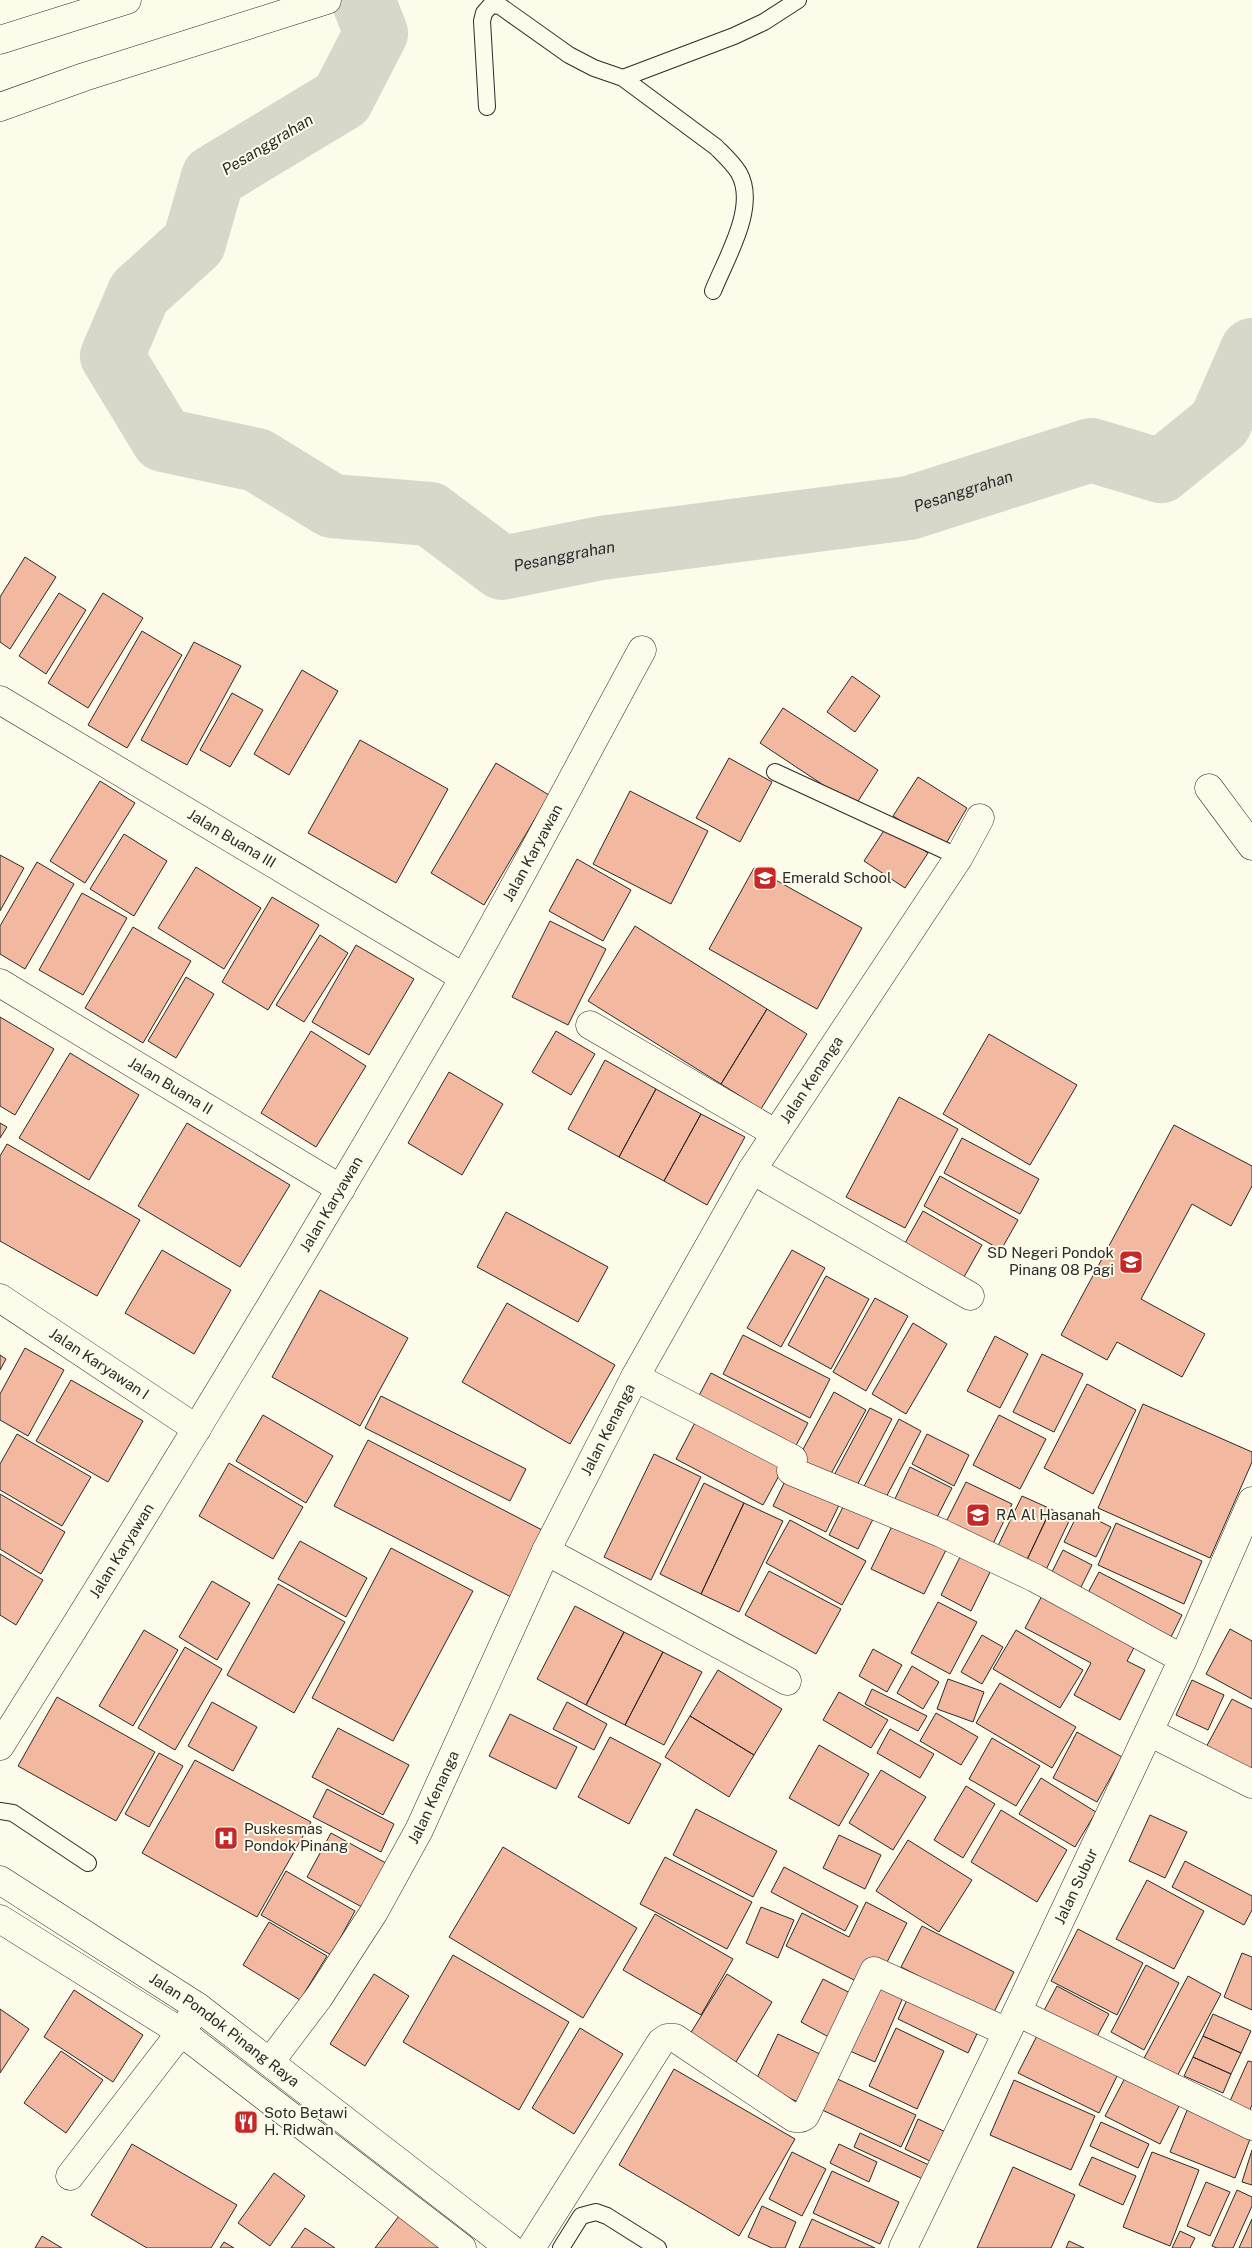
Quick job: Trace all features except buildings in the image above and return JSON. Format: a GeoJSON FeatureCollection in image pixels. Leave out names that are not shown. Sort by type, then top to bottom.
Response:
{"type":"FeatureCollection","features":[{"type":"Feature","properties":{"kind":"main road"},"geometry":{"type":"LineString","coordinates":[[0,40],[127,0]]}},
{"type":"Feature","properties":{"kind":"main road"},"geometry":{"type":"LineString","coordinates":[[0,107],[84,77],[327,0]]}},
{"type":"Feature","properties":{"kind":"main road","name":"Jalan Karyawan"},"geometry":{"type":"LineString","coordinates":[[0,1746],[197,1429],[341,1188],[464,978],[642,650]]}},
{"type":"Feature","properties":{"kind":"main road","name":"Jalan Buana III"},"geometry":{"type":"LineString","coordinates":[[0,700],[464,978]]}},
{"type":"Feature","properties":{"kind":"main road"},"geometry":{"type":"LineString","coordinates":[[1209,788],[1252,846]]}},
{"type":"Feature","properties":{"kind":"main road","name":"Jalan Kenanga"},"geometry":{"type":"LineString","coordinates":[[252,2085],[319,1997],[374,1912],[419,1830],[546,1551],[636,1377],[752,1170],[959,857],[980,818]]}},
{"type":"Feature","properties":{"kind":"main road","name":"Jalan Buana II"},"geometry":{"type":"LineString","coordinates":[[0,983],[341,1188]]}},
{"type":"Feature","properties":{"kind":"main road"},"geometry":{"type":"LineString","coordinates":[[590,1026],[775,1133]]}},
{"type":"Feature","properties":{"kind":"main road"},"geometry":{"type":"LineString","coordinates":[[752,1170],[970,1296]]}},
{"type":"Feature","properties":{"kind":"main road","name":"Jalan Karyawan I"},"geometry":{"type":"LineString","coordinates":[[0,1298],[197,1429]]}},
{"type":"Feature","properties":{"kind":"main road"},"geometry":{"type":"LineString","coordinates":[[636,1377],[793,1459],[790,1470],[941,1533],[1035,1578],[1183,1659]]}},
{"type":"Feature","properties":{"kind":"main road","name":"Jalan Subur"},"geometry":{"type":"LineString","coordinates":[[903,2248],[1012,2022],[1249,1517]]}},
{"type":"Feature","properties":{"kind":"main road"},"geometry":{"type":"LineString","coordinates":[[546,1551],[787,1681]]}},
{"type":"Feature","properties":{"kind":"main road"},"geometry":{"type":"LineString","coordinates":[[1149,1732],[1252,1784]]}},
{"type":"Feature","properties":{"kind":"main road","name":"Jalan Pondok Pinang Raya"},"geometry":{"type":"LineString","coordinates":[[0,1880],[198,2007],[510,2248]]}},
{"type":"Feature","properties":{"kind":"main road","name":"Jalan Pondok Pinang Raya"},"geometry":{"type":"LineString","coordinates":[[0,1919],[181,2032],[462,2248]]}},
{"type":"Feature","properties":{"kind":"main road"},"geometry":{"type":"LineString","coordinates":[[531,2248],[662,2042],[667,2038],[675,2038],[794,2118],[799,2119],[805,2116],[874,1971],[1012,2022],[1252,2126]]}},
{"type":"Feature","properties":{"kind":"main road"},"geometry":{"type":"LineString","coordinates":[[70,2176],[181,2032],[198,2007]]}},
{"type":"Feature","properties":{"kind":"lane"},"geometry":{"type":"LineString","coordinates":[[623,78],[734,36],[764,22],[798,0]]}},
{"type":"Feature","properties":{"kind":"lane"},"geometry":{"type":"LineString","coordinates":[[488,107],[482,26],[484,13],[491,5],[500,6],[570,55],[594,68],[623,78],[716,147],[729,159],[739,173],[745,192],[745,210],[713,291]]}},
{"type":"Feature","properties":{"kind":"lane"},"geometry":{"type":"LineString","coordinates":[[775,772],[959,857]]}},
{"type":"Feature","properties":{"kind":"lane"},"geometry":{"type":"LineString","coordinates":[[0,1811],[13,1814],[88,1863]]}},
{"type":"Feature","properties":{"kind":"lane"},"geometry":{"type":"LineString","coordinates":[[561,2248],[581,2216],[596,2212],[607,2216],[658,2248]]}},
{"type":"Feature","properties":{"kind":"waterway","name":"Pesanggrahan"},"geometry":{"type":"LineString","coordinates":[[363,0],[376,33],[342,99],[213,177],[194,243],[139,293],[112,356],[163,440],[257,460],[332,506],[430,514],[502,568],[601,548],[909,508],[1091,450],[1161,471],[1220,423],[1252,350]]}},
{"type":"Feature","properties":{"kind":"place","name":"Emerald School"},"geometry":{"type":"Point","coordinates":[765,878]}},
{"type":"Feature","properties":{"kind":"place","name":"SD Negeri Pondok Pinang 08 Pagi"},"geometry":{"type":"Point","coordinates":[1131,1262]}},
{"type":"Feature","properties":{"kind":"place","name":"RA Al Hasanah"},"geometry":{"type":"Point","coordinates":[978,1515]}},
{"type":"Feature","properties":{"kind":"place","name":"Puskesmas Pondok Pinang"},"geometry":{"type":"Point","coordinates":[226,1838]}},
{"type":"Feature","properties":{"kind":"place","name":"Soto Betawi H. Ridwan"},"geometry":{"type":"Point","coordinates":[246,2122]}}]}
